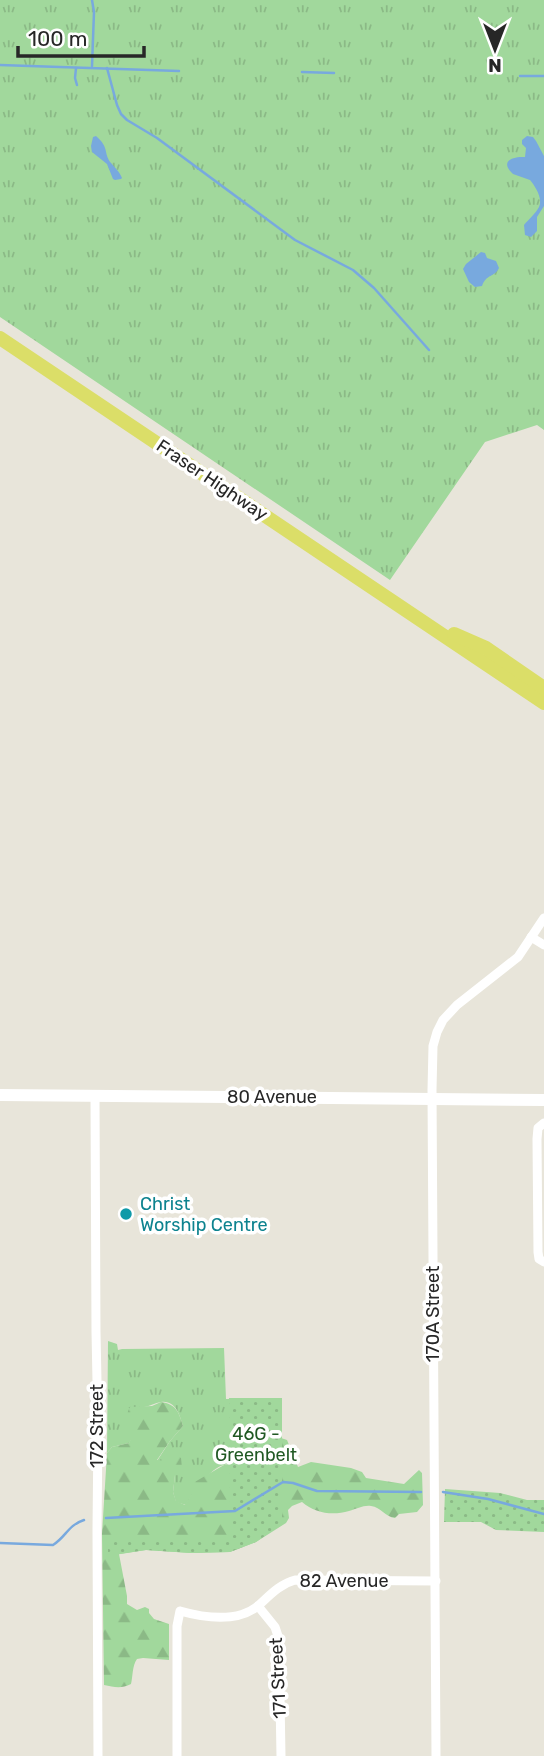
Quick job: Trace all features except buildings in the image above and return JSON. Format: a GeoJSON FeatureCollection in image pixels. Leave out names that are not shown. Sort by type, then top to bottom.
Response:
{"type":"FeatureCollection","features":[{"type":"Feature","properties":{"kind":"main road","name":"Fraser Highway"},"geometry":{"type":"LineString","coordinates":[[0,338],[544,703]]}},
{"type":"Feature","properties":{"kind":"main road","name":"Fraser Highway"},"geometry":{"type":"LineString","coordinates":[[423,622],[486,648],[544,688]]}},
{"type":"Feature","properties":{"kind":"main road"},"geometry":{"type":"LineString","coordinates":[[486,665],[494,663],[528,677]]}},
{"type":"Feature","properties":{"kind":"main road","name":"80 Avenue"},"geometry":{"type":"LineString","coordinates":[[0,1095],[544,1100]]}},
{"type":"Feature","properties":{"kind":"street","name":"170A Street"},"geometry":{"type":"LineString","coordinates":[[436,1756],[433,1046],[443,1020],[516,959],[544,918]]}},
{"type":"Feature","properties":{"kind":"street"},"geometry":{"type":"LineString","coordinates":[[531,937],[544,946]]}},
{"type":"Feature","properties":{"kind":"street","name":"172 Street"},"geometry":{"type":"LineString","coordinates":[[94,1096],[98,1756]]}},
{"type":"Feature","properties":{"kind":"street"},"geometry":{"type":"LineString","coordinates":[[542,1124],[537,1139],[537,1252],[539,1259],[544,1262]]}},
{"type":"Feature","properties":{"kind":"street","name":"82 Avenue"},"geometry":{"type":"LineString","coordinates":[[177,1756],[177,1623],[180,1611],[199,1616],[233,1617],[245,1614],[282,1586],[295,1580],[436,1581]]}},
{"type":"Feature","properties":{"kind":"street","name":"171 Street"},"geometry":{"type":"LineString","coordinates":[[258,1606],[275,1627],[279,1639],[281,1756]]}},
{"type":"Feature","properties":{"kind":"green space"},"geometry":{"type":"Polygon","coordinates":[[[0,0],[544,0],[544,430],[537,425],[485,442],[390,580],[0,317],[0,0]]]}},
{"type":"Feature","properties":{"kind":"green space"},"geometry":{"type":"Polygon","coordinates":[[[108,1341],[117,1344],[118,1350],[224,1348],[226,1399],[282,1398],[282,1438],[279,1437],[275,1470],[224,1465],[208,1476],[186,1505],[176,1502],[173,1492],[175,1475],[167,1461],[157,1461],[183,1426],[174,1406],[166,1402],[144,1407],[133,1427],[134,1436],[129,1443],[112,1447],[107,1453],[108,1341]]]}},
{"type":"Feature","properties":{"kind":"green space","name":"46G - Greenbelt"},"geometry":{"type":"Polygon","coordinates":[[[229,1398],[282,1398],[282,1524],[256,1542],[230,1552],[146,1550],[108,1556],[108,1539],[230,1542],[229,1398]]]}},
{"type":"Feature","properties":{"kind":"green space"},"geometry":{"type":"Polygon","coordinates":[[[161,1402],[176,1410],[183,1426],[157,1460],[167,1461],[170,1454],[181,1458],[182,1468],[175,1475],[173,1492],[176,1501],[185,1505],[192,1494],[193,1483],[224,1465],[237,1464],[278,1437],[287,1440],[298,1467],[311,1462],[351,1468],[362,1472],[366,1478],[404,1484],[419,1470],[422,1473],[423,1505],[417,1512],[399,1514],[395,1518],[371,1506],[330,1513],[312,1509],[302,1502],[288,1510],[289,1518],[286,1523],[256,1542],[230,1552],[146,1550],[119,1554],[127,1604],[137,1610],[145,1607],[154,1619],[169,1624],[169,1660],[137,1659],[131,1684],[121,1687],[104,1685],[102,1534],[107,1453],[112,1447],[129,1443],[132,1437],[133,1431],[128,1416],[130,1407],[152,1406],[161,1402]]]}},
{"type":"Feature","properties":{"kind":"green space"},"geometry":{"type":"Polygon","coordinates":[[[445,1489],[544,1500],[544,1532],[496,1530],[481,1522],[444,1522],[445,1489]]]}},
{"type":"Feature","properties":{"kind":"water"},"geometry":{"type":"Polygon","coordinates":[[[96,136],[121,179],[113,179],[107,164],[92,152],[93,137],[96,136]]]}},
{"type":"Feature","properties":{"kind":"water"},"geometry":{"type":"Polygon","coordinates":[[[527,136],[533,137],[544,156],[544,206],[537,217],[537,231],[531,237],[525,235],[524,225],[539,207],[539,196],[530,180],[513,174],[507,166],[509,160],[525,157],[526,148],[522,140],[527,136]]]}},
{"type":"Feature","properties":{"kind":"water"},"geometry":{"type":"Polygon","coordinates":[[[481,252],[496,261],[499,268],[482,286],[475,287],[469,282],[463,269],[481,252]]]}},
{"type":"Feature","properties":{"kind":"waterway"},"geometry":{"type":"LineString","coordinates":[[92,0],[92,66]]}},
{"type":"Feature","properties":{"kind":"waterway"},"geometry":{"type":"LineString","coordinates":[[0,65],[179,71]]}},
{"type":"Feature","properties":{"kind":"waterway"},"geometry":{"type":"LineString","coordinates":[[76,68],[77,85]]}},
{"type":"Feature","properties":{"kind":"waterway"},"geometry":{"type":"LineString","coordinates":[[107,68],[117,105],[127,120],[157,138],[295,240],[353,270],[374,288],[429,350]]}},
{"type":"Feature","properties":{"kind":"waterway"},"geometry":{"type":"LineString","coordinates":[[302,72],[334,73]]}},
{"type":"Feature","properties":{"kind":"waterway"},"geometry":{"type":"LineString","coordinates":[[520,76],[544,76]]}},
{"type":"Feature","properties":{"kind":"waterway"},"geometry":{"type":"LineString","coordinates":[[106,1518],[235,1511],[283,1482],[317,1491],[421,1492]]}},
{"type":"Feature","properties":{"kind":"waterway"},"geometry":{"type":"LineString","coordinates":[[443,1492],[488,1499],[544,1514]]}},
{"type":"Feature","properties":{"kind":"waterway"},"geometry":{"type":"LineString","coordinates":[[0,1543],[53,1545],[74,1525],[84,1520]]}},
{"type":"Feature","properties":{"kind":"place","name":"Christ Worship Centre"},"geometry":{"type":"Point","coordinates":[126,1214]}}]}
